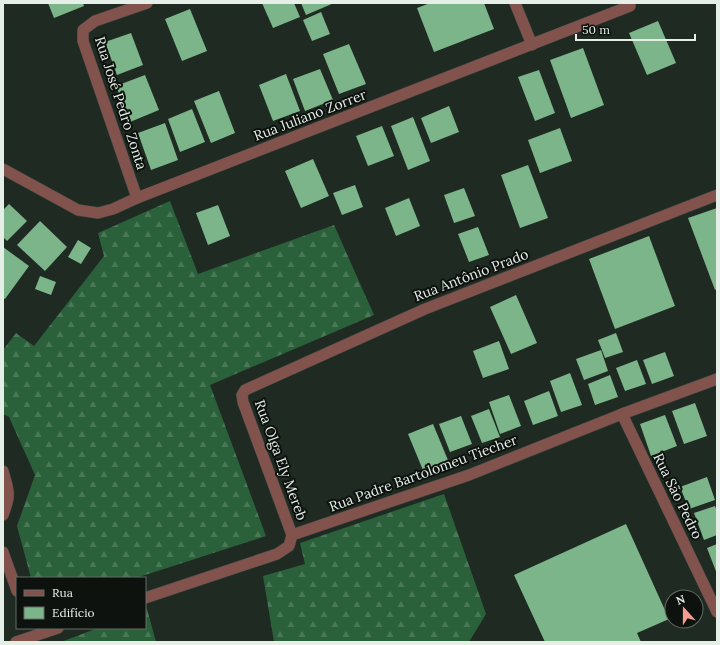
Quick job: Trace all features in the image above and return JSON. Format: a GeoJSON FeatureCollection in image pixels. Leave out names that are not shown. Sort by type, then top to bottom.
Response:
{"type":"FeatureCollection","features":[{"type":"Feature","properties":{"kind":"street","name":"Rua José Pedro Zonta"},"geometry":{"type":"LineString","coordinates":[[137,198],[83,41],[83,30],[95,21],[147,3]]}},
{"type":"Feature","properties":{"kind":"street"},"geometry":{"type":"LineString","coordinates":[[514,3],[532,45]]}},
{"type":"Feature","properties":{"kind":"street","name":"Rua Juliano Zorrer"},"geometry":{"type":"LineString","coordinates":[[3,169],[78,210],[98,213],[113,209],[137,198],[630,6]]}},
{"type":"Feature","properties":{"kind":"street","name":"Rua Antônio Prado"},"geometry":{"type":"LineString","coordinates":[[242,395],[245,390],[254,385],[425,309],[717,196]]}},
{"type":"Feature","properties":{"kind":"street","name":"Rua Padre Bartolomeu Tiecher"},"geometry":{"type":"LineString","coordinates":[[292,535],[469,475],[622,414],[717,379]]}},
{"type":"Feature","properties":{"kind":"street","name":"Rua Olga Ely Mereb"},"geometry":{"type":"LineString","coordinates":[[242,395],[243,402],[292,535]]}},
{"type":"Feature","properties":{"kind":"street","name":"Rua São Pedro"},"geometry":{"type":"LineString","coordinates":[[622,414],[717,612]]}},
{"type":"Feature","properties":{"kind":"street"},"geometry":{"type":"LineString","coordinates":[[3,471],[9,494],[8,502],[3,515]]}},
{"type":"Feature","properties":{"kind":"street"},"geometry":{"type":"LineString","coordinates":[[146,598],[277,554],[289,546],[292,535]]}},
{"type":"Feature","properties":{"kind":"street"},"geometry":{"type":"LineString","coordinates":[[3,552],[16,588]]}},
{"type":"Feature","properties":{"kind":"street"},"geometry":{"type":"LineString","coordinates":[[16,642],[34,632],[52,629]]}},
{"type":"Feature","properties":{"kind":"green space"},"geometry":{"type":"Polygon","coordinates":[[[170,201],[198,274],[334,225],[374,315],[210,385],[266,536],[139,577],[31,577],[17,526],[35,475],[9,417],[3,414],[3,350],[16,333],[34,346],[104,256],[98,233],[170,201]]]}},
{"type":"Feature","properties":{"kind":"green space"},"geometry":{"type":"Polygon","coordinates":[[[444,494],[486,614],[469,642],[274,642],[263,576],[305,564],[300,543],[444,494]]]}},
{"type":"Feature","properties":{"kind":"green space"},"geometry":{"type":"Polygon","coordinates":[[[146,610],[156,642],[61,642],[95,629],[146,629],[146,610]]]}},
{"type":"Feature","properties":{"kind":"building"},"geometry":{"type":"Polygon","coordinates":[[[48,3],[83,3],[84,6],[54,18],[48,3]]]}},
{"type":"Feature","properties":{"kind":"building"},"geometry":{"type":"Polygon","coordinates":[[[262,3],[294,3],[300,17],[273,28],[262,3]]]}},
{"type":"Feature","properties":{"kind":"building"},"geometry":{"type":"Polygon","coordinates":[[[301,3],[334,3],[306,15],[301,3]]]}},
{"type":"Feature","properties":{"kind":"building"},"geometry":{"type":"Polygon","coordinates":[[[430,3],[484,3],[494,29],[434,52],[417,8],[430,3]]]}},
{"type":"Feature","properties":{"kind":"building"},"geometry":{"type":"Polygon","coordinates":[[[190,9],[207,51],[182,61],[165,19],[190,9]]]}},
{"type":"Feature","properties":{"kind":"building"},"geometry":{"type":"Polygon","coordinates":[[[321,12],[330,34],[312,41],[303,20],[321,12]]]}},
{"type":"Feature","properties":{"kind":"building"},"geometry":{"type":"Polygon","coordinates":[[[658,21],[676,63],[647,75],[629,33],[658,21]]]}},
{"type":"Feature","properties":{"kind":"building"},"geometry":{"type":"Polygon","coordinates":[[[131,33],[143,65],[117,75],[105,42],[131,33]]]}},
{"type":"Feature","properties":{"kind":"building"},"geometry":{"type":"Polygon","coordinates":[[[349,44],[366,84],[339,94],[323,54],[349,44]]]}},
{"type":"Feature","properties":{"kind":"building"},"geometry":{"type":"Polygon","coordinates":[[[583,48],[604,105],[571,118],[550,60],[583,48]]]}},
{"type":"Feature","properties":{"kind":"building"},"geometry":{"type":"Polygon","coordinates":[[[320,69],[333,100],[305,111],[293,79],[320,69]]]}},
{"type":"Feature","properties":{"kind":"building"},"geometry":{"type":"Polygon","coordinates":[[[539,70],[555,113],[535,121],[518,77],[539,70]]]}},
{"type":"Feature","properties":{"kind":"building"},"geometry":{"type":"Polygon","coordinates":[[[286,74],[300,111],[273,121],[259,85],[286,74]]]}},
{"type":"Feature","properties":{"kind":"building"},"geometry":{"type":"Polygon","coordinates":[[[145,75],[159,110],[130,122],[116,86],[145,75]]]}},
{"type":"Feature","properties":{"kind":"building"},"geometry":{"type":"Polygon","coordinates":[[[219,91],[235,133],[211,143],[194,101],[219,91]]]}},
{"type":"Feature","properties":{"kind":"building"},"geometry":{"type":"Polygon","coordinates":[[[449,106],[459,132],[431,143],[421,118],[449,106]]]}},
{"type":"Feature","properties":{"kind":"building"},"geometry":{"type":"Polygon","coordinates":[[[192,109],[205,142],[180,152],[168,119],[192,109]]]}},
{"type":"Feature","properties":{"kind":"building"},"geometry":{"type":"Polygon","coordinates":[[[413,117],[430,161],[408,170],[391,126],[413,117]]]}},
{"type":"Feature","properties":{"kind":"building"},"geometry":{"type":"Polygon","coordinates":[[[165,123],[178,160],[151,170],[138,133],[165,123]]]}},
{"type":"Feature","properties":{"kind":"building"},"geometry":{"type":"Polygon","coordinates":[[[382,126],[394,156],[368,166],[356,136],[382,126]]]}},
{"type":"Feature","properties":{"kind":"building"},"geometry":{"type":"Polygon","coordinates":[[[560,128],[572,161],[540,173],[528,140],[560,128]]]}},
{"type":"Feature","properties":{"kind":"building"},"geometry":{"type":"Polygon","coordinates":[[[313,159],[329,196],[301,208],[285,171],[313,159]]]}},
{"type":"Feature","properties":{"kind":"building"},"geometry":{"type":"Polygon","coordinates":[[[528,165],[548,218],[520,228],[501,175],[528,165]]]}},
{"type":"Feature","properties":{"kind":"building"},"geometry":{"type":"Polygon","coordinates":[[[355,185],[363,207],[342,215],[333,193],[355,185]]]}},
{"type":"Feature","properties":{"kind":"building"},"geometry":{"type":"Polygon","coordinates":[[[464,188],[475,216],[454,223],[444,195],[464,188]]]}},
{"type":"Feature","properties":{"kind":"building"},"geometry":{"type":"Polygon","coordinates":[[[409,198],[420,226],[396,236],[385,208],[409,198]]]}},
{"type":"Feature","properties":{"kind":"building"},"geometry":{"type":"Polygon","coordinates":[[[9,204],[27,221],[7,241],[3,237],[3,210],[9,204]]]}},
{"type":"Feature","properties":{"kind":"building"},"geometry":{"type":"Polygon","coordinates":[[[218,205],[230,236],[208,245],[196,213],[218,205]]]}},
{"type":"Feature","properties":{"kind":"building"},"geometry":{"type":"Polygon","coordinates":[[[717,208],[717,289],[715,290],[688,218],[717,208]]]}},
{"type":"Feature","properties":{"kind":"building"},"geometry":{"type":"Polygon","coordinates":[[[40,221],[67,247],[45,271],[17,245],[40,221]]]}},
{"type":"Feature","properties":{"kind":"building"},"geometry":{"type":"Polygon","coordinates":[[[478,227],[489,255],[469,262],[458,234],[478,227]]]}},
{"type":"Feature","properties":{"kind":"building"},"geometry":{"type":"Polygon","coordinates":[[[649,236],[675,306],[615,329],[589,259],[649,236]]]}},
{"type":"Feature","properties":{"kind":"building"},"geometry":{"type":"Polygon","coordinates":[[[78,240],[91,248],[81,264],[68,257],[78,240]]]}},
{"type":"Feature","properties":{"kind":"building"},"geometry":{"type":"Polygon","coordinates":[[[3,247],[29,266],[5,299],[3,298],[3,247]]]}},
{"type":"Feature","properties":{"kind":"building"},"geometry":{"type":"Polygon","coordinates":[[[40,276],[56,282],[51,295],[35,289],[40,276]]]}},
{"type":"Feature","properties":{"kind":"building"},"geometry":{"type":"Polygon","coordinates":[[[516,295],[537,343],[511,354],[490,307],[516,295]]]}},
{"type":"Feature","properties":{"kind":"building"},"geometry":{"type":"Polygon","coordinates":[[[616,333],[623,352],[605,358],[598,340],[616,333]]]}},
{"type":"Feature","properties":{"kind":"building"},"geometry":{"type":"Polygon","coordinates":[[[499,341],[509,369],[483,378],[473,351],[499,341]]]}},
{"type":"Feature","properties":{"kind":"building"},"geometry":{"type":"Polygon","coordinates":[[[601,350],[608,371],[584,380],[576,359],[601,350]]]}},
{"type":"Feature","properties":{"kind":"building"},"geometry":{"type":"Polygon","coordinates":[[[665,352],[674,376],[652,384],[643,360],[665,352]]]}},
{"type":"Feature","properties":{"kind":"building"},"geometry":{"type":"Polygon","coordinates":[[[637,360],[646,384],[625,391],[616,368],[637,360]]]}},
{"type":"Feature","properties":{"kind":"building"},"geometry":{"type":"Polygon","coordinates":[[[570,373],[582,405],[561,412],[550,381],[570,373]]]}},
{"type":"Feature","properties":{"kind":"building"},"geometry":{"type":"Polygon","coordinates":[[[610,375],[618,397],[595,405],[588,384],[610,375]]]}},
{"type":"Feature","properties":{"kind":"building"},"geometry":{"type":"Polygon","coordinates":[[[549,391],[558,416],[533,425],[524,401],[549,391]]]}},
{"type":"Feature","properties":{"kind":"building"},"geometry":{"type":"Polygon","coordinates":[[[509,395],[521,426],[500,434],[489,402],[509,395]]]}},
{"type":"Feature","properties":{"kind":"building"},"geometry":{"type":"Polygon","coordinates":[[[695,403],[707,436],[684,444],[672,411],[695,403]]]}},
{"type":"Feature","properties":{"kind":"building"},"geometry":{"type":"Polygon","coordinates":[[[489,409],[500,437],[482,443],[471,416],[489,409]]]}},
{"type":"Feature","properties":{"kind":"building"},"geometry":{"type":"Polygon","coordinates":[[[665,415],[677,446],[651,456],[640,424],[665,415]]]}},
{"type":"Feature","properties":{"kind":"building"},"geometry":{"type":"Polygon","coordinates":[[[461,416],[472,444],[450,452],[439,424],[461,416]]]}},
{"type":"Feature","properties":{"kind":"building"},"geometry":{"type":"Polygon","coordinates":[[[433,424],[450,465],[425,475],[408,434],[433,424]]]}},
{"type":"Feature","properties":{"kind":"building"},"geometry":{"type":"Polygon","coordinates":[[[707,477],[715,500],[689,509],[680,487],[707,477]]]}},
{"type":"Feature","properties":{"kind":"building"},"geometry":{"type":"Polygon","coordinates":[[[715,506],[717,511],[717,535],[704,540],[694,513],[715,506]]]}},
{"type":"Feature","properties":{"kind":"building"},"geometry":{"type":"Polygon","coordinates":[[[626,524],[664,608],[664,621],[637,633],[641,642],[545,642],[514,575],[626,524]]]}},
{"type":"Feature","properties":{"kind":"building"},"geometry":{"type":"Polygon","coordinates":[[[717,544],[717,574],[707,548],[717,544]]]}}]}
